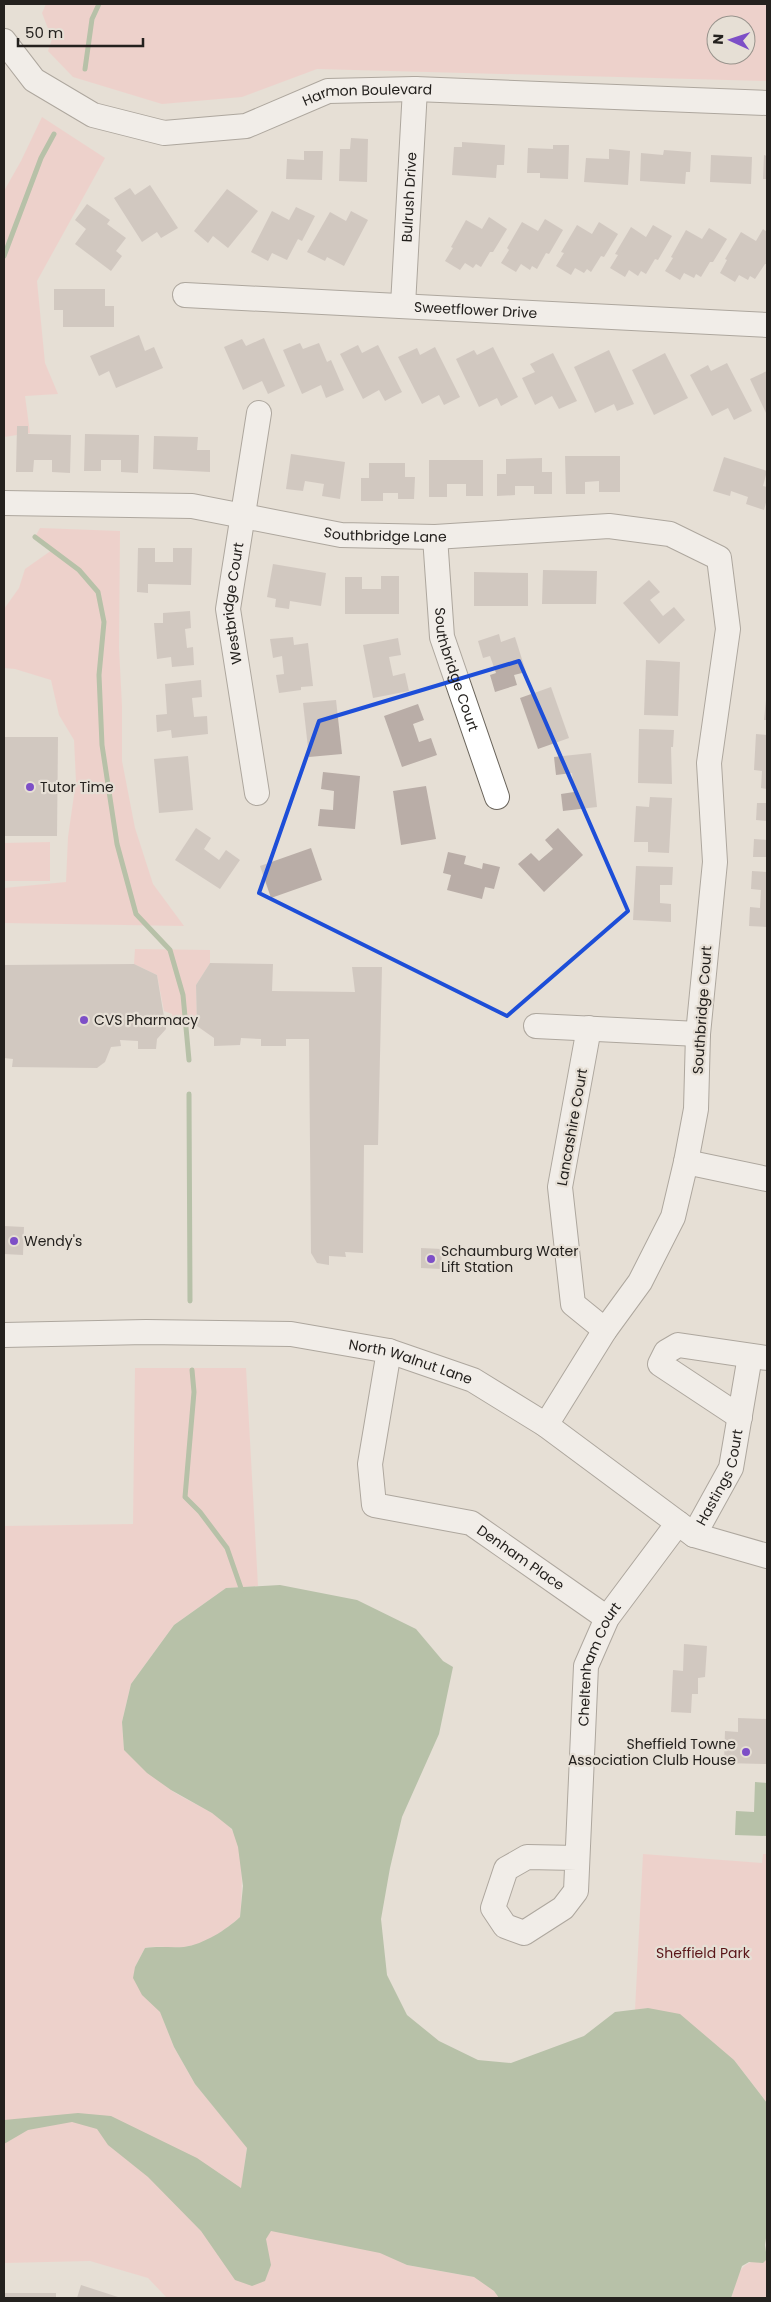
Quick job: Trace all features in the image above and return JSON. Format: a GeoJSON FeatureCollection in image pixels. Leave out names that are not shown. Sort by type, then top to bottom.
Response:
{"type":"FeatureCollection","features":[{"type":"Feature","properties":{"kind":"street","name":"Harmon Boulevard"},"geometry":{"type":"LineString","coordinates":[[4,41],[34,80],[93,115],[164,133],[246,126],[328,90],[415,89],[767,104]]}},
{"type":"Feature","properties":{"kind":"street","name":"Bulrush Drive"},"geometry":{"type":"LineString","coordinates":[[403,305],[415,89]]}},
{"type":"Feature","properties":{"kind":"street","name":"Sweetflower Drive"},"geometry":{"type":"LineString","coordinates":[[185,295],[767,325]]}},
{"type":"Feature","properties":{"kind":"street","name":"Westbridge Court"},"geometry":{"type":"LineString","coordinates":[[258,413],[228,609],[258,793]]}},
{"type":"Feature","properties":{"kind":"street","name":"Southbridge Lane"},"geometry":{"type":"LineString","coordinates":[[4,504],[192,506],[341,535],[435,537],[609,526],[670,534],[719,558]]}},
{"type":"Feature","properties":{"kind":"street","name":"Southbridge Court"},"geometry":{"type":"LineString","coordinates":[[435,537],[442,637],[497,798]]}},
{"type":"Feature","properties":{"kind":"street","name":"Southbridge Court"},"geometry":{"type":"LineString","coordinates":[[546,1425],[605,1330],[640,1282],[674,1217],[686,1162],[696,1110],[698,1034],[715,862],[709,763],[728,629],[719,558]]}},
{"type":"Feature","properties":{"kind":"street"},"geometry":{"type":"LineString","coordinates":[[536,1026],[698,1034]]}},
{"type":"Feature","properties":{"kind":"street","name":"Lancashire Court"},"geometry":{"type":"LineString","coordinates":[[589,1028],[560,1187],[573,1304],[605,1330]]}},
{"type":"Feature","properties":{"kind":"street"},"geometry":{"type":"LineString","coordinates":[[686,1162],[767,1179]]}},
{"type":"Feature","properties":{"kind":"street","name":"North Walnut Lane"},"geometry":{"type":"LineString","coordinates":[[4,1335],[146,1332],[291,1334],[389,1351],[473,1380],[546,1425],[686,1529],[767,1556]]}},
{"type":"Feature","properties":{"kind":"street","name":"Hastings Court"},"geometry":{"type":"LineString","coordinates":[[686,1529],[731,1468],[740,1417],[759,1357],[678,1345],[666,1352],[660,1364],[740,1417]]}},
{"type":"Feature","properties":{"kind":"street","name":"Denham Place"},"geometry":{"type":"LineString","coordinates":[[389,1351],[370,1464],[374,1505],[471,1523],[607,1618]]}},
{"type":"Feature","properties":{"kind":"street","name":"Cheltenham Court"},"geometry":{"type":"LineString","coordinates":[[577,1858],[586,1666],[607,1618],[686,1529]]}},
{"type":"Feature","properties":{"kind":"highlighted area"},"geometry":{"type":"Polygon","coordinates":[[[519,661],[628,911],[507,1016],[259,893],[319,721],[519,661]]]}},
{"type":"Feature","properties":{"kind":"green space"},"geometry":{"type":"Polygon","coordinates":[[[46,4],[767,4],[767,81],[317,69],[242,97],[162,104],[73,77],[48,51],[52,39],[42,13],[46,4]]]}},
{"type":"Feature","properties":{"kind":"green space"},"geometry":{"type":"Polygon","coordinates":[[[42,117],[105,158],[37,281],[45,363],[58,394],[25,396],[30,433],[4,437],[4,191],[42,117]]]}},
{"type":"Feature","properties":{"kind":"green space"},"geometry":{"type":"Polygon","coordinates":[[[40,528],[120,531],[119,648],[122,761],[135,828],[153,884],[184,926],[4,923],[4,888],[66,882],[68,837],[76,781],[74,740],[59,715],[51,680],[15,669],[4,668],[4,609],[19,588],[25,569],[52,550],[35,537],[40,528]]]}},
{"type":"Feature","properties":{"kind":"green space"},"geometry":{"type":"Polygon","coordinates":[[[50,842],[50,881],[4,881],[4,843],[50,842]]]}},
{"type":"Feature","properties":{"kind":"green space"},"geometry":{"type":"Polygon","coordinates":[[[135,949],[210,950],[210,963],[196,985],[197,1026],[174,1025],[172,1014],[164,1011],[157,975],[134,964],[135,949]]]}},
{"type":"Feature","properties":{"kind":"green space"},"geometry":{"type":"Polygon","coordinates":[[[135,1368],[246,1368],[258,1586],[226,1588],[174,1625],[131,1684],[122,1722],[124,1750],[171,1790],[212,1813],[227,1824],[236,1838],[242,1872],[240,1917],[215,1936],[200,1943],[180,1947],[145,1948],[135,1967],[160,2011],[174,2047],[195,2084],[247,2147],[242,2183],[407,2265],[474,2277],[495,2291],[499,2298],[167,2298],[148,2278],[90,2261],[4,2263],[4,1526],[133,1524],[135,1368]]]}},
{"type":"Feature","properties":{"kind":"green space","name":"Sheffield Park"},"geometry":{"type":"Polygon","coordinates":[[[643,1854],[762,1863],[763,1854],[767,1854],[767,2103],[734,2060],[648,2008],[635,2010],[643,1854]]]}},
{"type":"Feature","properties":{"kind":"green space"},"geometry":{"type":"Polygon","coordinates":[[[767,2258],[767,2298],[731,2298],[741,2270],[750,2263],[767,2258]]]}},
{"type":"Feature","properties":{"kind":"shaded area"},"geometry":{"type":"Polygon","coordinates":[[[280,1585],[357,1600],[416,1629],[443,1661],[453,1667],[439,1734],[402,1817],[381,1919],[387,1975],[407,2015],[439,2041],[478,2060],[511,2063],[584,2036],[615,2012],[648,2008],[680,2014],[734,2060],[767,2103],[767,2231],[765,2245],[767,2259],[763,2263],[749,2262],[742,2266],[731,2298],[499,2298],[494,2291],[474,2277],[407,2265],[380,2253],[271,2231],[266,2239],[271,2265],[265,2281],[252,2286],[235,2280],[201,2231],[148,2177],[108,2145],[97,2129],[72,2122],[28,2130],[4,2144],[4,2120],[78,2113],[111,2116],[197,2158],[241,2188],[247,2148],[195,2084],[174,2047],[160,2012],[142,1995],[133,1978],[135,1967],[145,1948],[184,1947],[199,1943],[214,1936],[240,1917],[243,1886],[238,1847],[232,1829],[212,1813],[171,1790],[147,1773],[124,1750],[122,1722],[131,1684],[174,1625],[226,1588],[280,1585]]]}},
{"type":"Feature","properties":{"kind":"shaded area"},"geometry":{"type":"Polygon","coordinates":[[[755,1782],[767,1783],[767,1836],[735,1835],[736,1811],[754,1812],[755,1782]]]}},
{"type":"Feature","properties":{"kind":"building"},"geometry":{"type":"Polygon","coordinates":[[[351,138],[368,139],[367,182],[339,181],[340,149],[350,149],[351,138]]]}},
{"type":"Feature","properties":{"kind":"building"},"geometry":{"type":"Polygon","coordinates":[[[462,142],[505,145],[504,165],[497,165],[496,178],[452,175],[454,147],[462,147],[462,142]]]}},
{"type":"Feature","properties":{"kind":"building"},"geometry":{"type":"Polygon","coordinates":[[[553,145],[569,145],[568,179],[540,178],[540,173],[527,173],[528,148],[553,149],[553,145]]]}},
{"type":"Feature","properties":{"kind":"building"},"geometry":{"type":"Polygon","coordinates":[[[609,149],[630,151],[628,185],[584,182],[586,158],[609,159],[609,149]]]}},
{"type":"Feature","properties":{"kind":"building"},"geometry":{"type":"Polygon","coordinates":[[[664,150],[691,152],[690,172],[686,172],[685,184],[640,181],[641,153],[663,155],[664,150]]]}},
{"type":"Feature","properties":{"kind":"building"},"geometry":{"type":"Polygon","coordinates":[[[304,151],[323,151],[322,180],[286,179],[287,159],[304,160],[304,151]]]}},
{"type":"Feature","properties":{"kind":"building"},"geometry":{"type":"Polygon","coordinates":[[[711,155],[752,157],[751,184],[710,182],[711,155]]]}},
{"type":"Feature","properties":{"kind":"building"},"geometry":{"type":"Polygon","coordinates":[[[764,155],[767,156],[767,179],[763,179],[764,155]]]}},
{"type":"Feature","properties":{"kind":"building"},"geometry":{"type":"Polygon","coordinates":[[[150,185],[178,228],[161,238],[157,232],[142,242],[114,198],[130,188],[135,195],[150,185]]]}},
{"type":"Feature","properties":{"kind":"building"},"geometry":{"type":"Polygon","coordinates":[[[227,189],[258,211],[228,248],[213,236],[208,243],[194,231],[227,189]]]}},
{"type":"Feature","properties":{"kind":"building"},"geometry":{"type":"Polygon","coordinates":[[[87,204],[110,220],[107,224],[126,238],[116,251],[122,256],[111,271],[75,244],[86,229],[75,220],[87,204]]]}},
{"type":"Feature","properties":{"kind":"building"},"geometry":{"type":"Polygon","coordinates":[[[296,207],[315,216],[302,241],[298,239],[287,260],[272,253],[268,261],[251,252],[272,211],[289,220],[296,207]]]}},
{"type":"Feature","properties":{"kind":"building"},"geometry":{"type":"Polygon","coordinates":[[[351,211],[368,220],[344,266],[327,257],[325,261],[307,252],[330,212],[346,221],[351,211]]]}},
{"type":"Feature","properties":{"kind":"building"},"geometry":{"type":"Polygon","coordinates":[[[489,217],[507,229],[481,267],[476,264],[473,268],[465,263],[460,270],[445,261],[466,220],[482,229],[489,217]]]}},
{"type":"Feature","properties":{"kind":"building"},"geometry":{"type":"Polygon","coordinates":[[[545,219],[563,230],[549,254],[546,253],[537,269],[532,266],[530,270],[521,264],[516,272],[501,263],[522,222],[538,231],[545,219]]]}},
{"type":"Feature","properties":{"kind":"building"},"geometry":{"type":"Polygon","coordinates":[[[599,222],[618,234],[604,257],[601,256],[591,272],[587,269],[584,273],[575,268],[571,275],[556,266],[564,253],[561,252],[577,225],[592,234],[599,222]]]}},
{"type":"Feature","properties":{"kind":"building"},"geometry":{"type":"Polygon","coordinates":[[[653,225],[672,236],[658,260],[655,259],[646,274],[641,271],[638,276],[629,270],[625,277],[610,268],[618,255],[615,254],[631,227],[646,237],[653,225]]]}},
{"type":"Feature","properties":{"kind":"building"},"geometry":{"type":"Polygon","coordinates":[[[709,228],[727,239],[701,277],[696,274],[694,278],[684,273],[680,280],[665,271],[686,230],[702,239],[709,228]]]}},
{"type":"Feature","properties":{"kind":"building"},"geometry":{"type":"Polygon","coordinates":[[[763,229],[767,232],[767,264],[765,264],[755,279],[750,276],[748,280],[739,275],[735,282],[720,273],[727,260],[725,259],[741,232],[756,241],[763,229]]]}},
{"type":"Feature","properties":{"kind":"building"},"geometry":{"type":"Polygon","coordinates":[[[54,289],[105,289],[105,306],[114,306],[114,327],[63,327],[63,310],[54,310],[54,289]]]}},
{"type":"Feature","properties":{"kind":"building"},"geometry":{"type":"Polygon","coordinates":[[[139,335],[145,351],[154,347],[163,368],[116,388],[109,371],[99,376],[90,356],[139,335]]]}},
{"type":"Feature","properties":{"kind":"building"},"geometry":{"type":"Polygon","coordinates":[[[264,338],[285,386],[268,394],[262,381],[243,390],[224,347],[242,339],[246,346],[264,338]]]}},
{"type":"Feature","properties":{"kind":"building"},"geometry":{"type":"Polygon","coordinates":[[[300,343],[303,349],[319,343],[327,362],[331,360],[344,390],[326,398],[321,385],[302,394],[283,350],[300,343]]]}},
{"type":"Feature","properties":{"kind":"building"},"geometry":{"type":"Polygon","coordinates":[[[358,345],[362,353],[378,345],[402,392],[385,401],[379,390],[363,399],[340,354],[358,345]]]}},
{"type":"Feature","properties":{"kind":"building"},"geometry":{"type":"Polygon","coordinates":[[[435,347],[460,397],[444,405],[439,395],[422,404],[398,357],[417,348],[420,355],[435,347]]]}},
{"type":"Feature","properties":{"kind":"building"},"geometry":{"type":"Polygon","coordinates":[[[493,347],[518,397],[501,406],[497,398],[479,407],[456,359],[474,350],[477,355],[493,347]]]}},
{"type":"Feature","properties":{"kind":"building"},"geometry":{"type":"Polygon","coordinates":[[[609,350],[634,404],[617,411],[614,404],[595,413],[574,367],[609,350]]]}},
{"type":"Feature","properties":{"kind":"building"},"geometry":{"type":"Polygon","coordinates":[[[553,353],[577,401],[559,409],[552,396],[535,405],[522,378],[535,372],[530,364],[553,353]]]}},
{"type":"Feature","properties":{"kind":"building"},"geometry":{"type":"Polygon","coordinates":[[[665,353],[688,398],[654,415],[632,370],[665,353]]]}},
{"type":"Feature","properties":{"kind":"building"},"geometry":{"type":"Polygon","coordinates":[[[727,363],[752,411],[734,420],[728,408],[712,416],[690,375],[708,365],[711,371],[727,363]]]}},
{"type":"Feature","properties":{"kind":"building"},"geometry":{"type":"Polygon","coordinates":[[[767,371],[767,415],[750,379],[767,371]]]}},
{"type":"Feature","properties":{"kind":"building"},"geometry":{"type":"Polygon","coordinates":[[[17,426],[28,426],[28,434],[71,435],[70,473],[52,472],[52,460],[34,460],[33,472],[16,472],[17,426]]]}},
{"type":"Feature","properties":{"kind":"building"},"geometry":{"type":"Polygon","coordinates":[[[85,434],[139,435],[138,473],[121,472],[121,460],[101,460],[101,471],[84,471],[85,434]]]}},
{"type":"Feature","properties":{"kind":"building"},"geometry":{"type":"Polygon","coordinates":[[[154,436],[198,437],[197,450],[210,450],[210,472],[153,469],[154,436]]]}},
{"type":"Feature","properties":{"kind":"building"},"geometry":{"type":"Polygon","coordinates":[[[291,454],[345,462],[340,499],[322,496],[324,484],[305,481],[303,491],[286,489],[291,454]]]}},
{"type":"Feature","properties":{"kind":"building"},"geometry":{"type":"Polygon","coordinates":[[[565,456],[620,456],[620,492],[599,492],[599,481],[585,482],[585,494],[566,494],[565,456]]]}},
{"type":"Feature","properties":{"kind":"building"},"geometry":{"type":"Polygon","coordinates":[[[724,457],[767,471],[763,486],[767,487],[767,499],[764,510],[746,504],[748,497],[731,491],[730,496],[713,491],[724,457]]]}},
{"type":"Feature","properties":{"kind":"building"},"geometry":{"type":"Polygon","coordinates":[[[542,458],[542,472],[552,472],[552,494],[534,494],[534,486],[515,486],[515,495],[497,496],[497,474],[506,474],[506,459],[542,458]]]}},
{"type":"Feature","properties":{"kind":"building"},"geometry":{"type":"Polygon","coordinates":[[[429,460],[483,460],[483,496],[466,496],[466,484],[447,484],[447,497],[429,497],[429,460]]]}},
{"type":"Feature","properties":{"kind":"building"},"geometry":{"type":"Polygon","coordinates":[[[369,463],[405,463],[405,477],[415,477],[414,499],[398,499],[398,493],[383,493],[383,501],[361,501],[361,478],[369,478],[369,463]]]}},
{"type":"Feature","properties":{"kind":"building"},"geometry":{"type":"Polygon","coordinates":[[[138,548],[155,548],[155,562],[173,562],[173,548],[192,548],[191,585],[148,584],[148,593],[137,592],[138,548]]]}},
{"type":"Feature","properties":{"kind":"building"},"geometry":{"type":"Polygon","coordinates":[[[273,564],[326,573],[321,606],[290,601],[289,609],[275,607],[276,599],[267,597],[273,564]]]}},
{"type":"Feature","properties":{"kind":"building"},"geometry":{"type":"Polygon","coordinates":[[[543,570],[597,571],[596,604],[542,604],[543,570]]]}},
{"type":"Feature","properties":{"kind":"building"},"geometry":{"type":"Polygon","coordinates":[[[474,572],[528,573],[528,606],[474,606],[474,572]]]}},
{"type":"Feature","properties":{"kind":"building"},"geometry":{"type":"Polygon","coordinates":[[[381,576],[399,576],[399,614],[345,614],[345,577],[362,577],[362,589],[381,589],[381,576]]]}},
{"type":"Feature","properties":{"kind":"building"},"geometry":{"type":"Polygon","coordinates":[[[649,580],[660,592],[650,600],[663,616],[674,607],[685,620],[659,644],[623,603],[649,580]]]}},
{"type":"Feature","properties":{"kind":"building"},"geometry":{"type":"Polygon","coordinates":[[[190,611],[191,628],[185,629],[187,648],[193,647],[194,665],[172,667],[171,657],[157,659],[154,623],[163,623],[163,613],[190,611]]]}},
{"type":"Feature","properties":{"kind":"building"},"geometry":{"type":"Polygon","coordinates":[[[499,634],[501,642],[515,637],[526,672],[514,675],[517,685],[495,692],[490,675],[496,673],[490,656],[483,658],[478,641],[499,634]]]}},
{"type":"Feature","properties":{"kind":"building"},"geometry":{"type":"Polygon","coordinates":[[[293,637],[294,645],[308,643],[313,686],[279,693],[276,675],[284,674],[282,656],[273,658],[270,639],[293,637]]]}},
{"type":"Feature","properties":{"kind":"building"},"geometry":{"type":"Polygon","coordinates":[[[398,638],[401,655],[389,657],[393,676],[405,673],[409,691],[373,698],[363,645],[398,638]]]}},
{"type":"Feature","properties":{"kind":"building"},"geometry":{"type":"Polygon","coordinates":[[[646,660],[680,662],[678,716],[644,715],[646,660]]]}},
{"type":"Feature","properties":{"kind":"building"},"geometry":{"type":"Polygon","coordinates":[[[201,680],[202,697],[192,698],[194,717],[207,716],[208,734],[172,738],[171,730],[157,732],[156,715],[167,714],[165,684],[201,680]]]}},
{"type":"Feature","properties":{"kind":"building"},"geometry":{"type":"Polygon","coordinates":[[[551,687],[569,738],[538,749],[520,698],[551,687]]]}},
{"type":"Feature","properties":{"kind":"building"},"geometry":{"type":"Polygon","coordinates":[[[336,700],[342,754],[309,757],[303,703],[336,700]]]}},
{"type":"Feature","properties":{"kind":"building"},"geometry":{"type":"Polygon","coordinates":[[[766,700],[767,720],[764,720],[766,700]]]}},
{"type":"Feature","properties":{"kind":"building"},"geometry":{"type":"Polygon","coordinates":[[[418,704],[424,720],[413,724],[419,742],[431,738],[437,755],[402,767],[384,716],[418,704]]]}},
{"type":"Feature","properties":{"kind":"building"},"geometry":{"type":"Polygon","coordinates":[[[639,729],[674,730],[673,747],[671,747],[672,784],[638,783],[639,729]]]}},
{"type":"Feature","properties":{"kind":"building"},"geometry":{"type":"Polygon","coordinates":[[[756,734],[767,735],[767,789],[761,788],[762,771],[754,770],[756,734]]]}},
{"type":"Feature","properties":{"kind":"building","name":"Tutor Time"},"geometry":{"type":"Polygon","coordinates":[[[4,737],[58,737],[57,836],[4,836],[4,737]]]}},
{"type":"Feature","properties":{"kind":"building"},"geometry":{"type":"Polygon","coordinates":[[[591,753],[597,807],[563,811],[561,794],[574,792],[572,773],[556,775],[554,757],[591,753]]]}},
{"type":"Feature","properties":{"kind":"building"},"geometry":{"type":"Polygon","coordinates":[[[188,756],[193,810],[159,813],[154,759],[188,756]]]}},
{"type":"Feature","properties":{"kind":"building"},"geometry":{"type":"Polygon","coordinates":[[[323,772],[360,776],[355,829],[318,826],[320,809],[333,810],[334,791],[321,789],[323,772]]]}},
{"type":"Feature","properties":{"kind":"building"},"geometry":{"type":"Polygon","coordinates":[[[426,786],[436,839],[401,845],[393,791],[426,786]]]}},
{"type":"Feature","properties":{"kind":"building"},"geometry":{"type":"Polygon","coordinates":[[[650,797],[672,798],[669,853],[648,852],[648,842],[634,842],[636,806],[649,807],[650,797]]]}},
{"type":"Feature","properties":{"kind":"building"},"geometry":{"type":"Polygon","coordinates":[[[757,803],[767,803],[767,821],[756,820],[757,803]]]}},
{"type":"Feature","properties":{"kind":"building"},"geometry":{"type":"Polygon","coordinates":[[[196,828],[211,838],[204,849],[219,860],[226,850],[240,860],[220,889],[175,860],[196,828]]]}},
{"type":"Feature","properties":{"kind":"building"},"geometry":{"type":"Polygon","coordinates":[[[558,828],[583,855],[544,892],[518,864],[531,853],[539,861],[553,849],[545,840],[558,828]]]}},
{"type":"Feature","properties":{"kind":"building"},"geometry":{"type":"Polygon","coordinates":[[[754,839],[767,840],[767,857],[753,857],[754,839]]]}},
{"type":"Feature","properties":{"kind":"building"},"geometry":{"type":"Polygon","coordinates":[[[311,848],[322,880],[271,898],[260,866],[311,848]]]}},
{"type":"Feature","properties":{"kind":"building"},"geometry":{"type":"Polygon","coordinates":[[[448,852],[466,856],[464,864],[482,869],[483,863],[500,867],[494,889],[485,887],[482,899],[447,890],[451,875],[443,873],[448,852]]]}},
{"type":"Feature","properties":{"kind":"building"},"geometry":{"type":"Polygon","coordinates":[[[636,866],[673,867],[672,885],[660,885],[660,903],[671,904],[671,922],[633,920],[636,866]]]}},
{"type":"Feature","properties":{"kind":"building"},"geometry":{"type":"Polygon","coordinates":[[[752,871],[767,872],[767,927],[749,926],[750,907],[760,908],[761,890],[751,889],[752,871]]]}},
{"type":"Feature","properties":{"kind":"building"},"geometry":{"type":"Polygon","coordinates":[[[210,963],[273,964],[272,991],[355,992],[352,967],[382,967],[378,1145],[364,1145],[363,1253],[345,1252],[346,1257],[329,1256],[329,1265],[317,1263],[311,1253],[309,1039],[286,1039],[286,1046],[261,1046],[261,1039],[241,1038],[240,1045],[214,1046],[214,1038],[197,1026],[196,985],[210,963]]]}},
{"type":"Feature","properties":{"kind":"building","name":"CVS Pharmacy"},"geometry":{"type":"Polygon","coordinates":[[[134,964],[157,975],[166,1029],[157,1039],[156,1049],[138,1049],[138,1041],[120,1040],[121,1046],[111,1047],[105,1062],[97,1068],[12,1067],[13,1059],[4,1058],[4,965],[134,964]]]}},
{"type":"Feature","properties":{"kind":"building","name":"Wendy's"},"geometry":{"type":"Polygon","coordinates":[[[4,1226],[24,1227],[23,1255],[4,1254],[4,1226]]]}},
{"type":"Feature","properties":{"kind":"building","name":"Schaumburg Water Lift Station"},"geometry":{"type":"Polygon","coordinates":[[[421,1248],[442,1249],[441,1269],[421,1268],[421,1248]]]}},
{"type":"Feature","properties":{"kind":"building"},"geometry":{"type":"Polygon","coordinates":[[[684,1644],[707,1646],[705,1677],[698,1678],[698,1694],[692,1694],[691,1713],[671,1712],[673,1670],[683,1671],[684,1644]]]}},
{"type":"Feature","properties":{"kind":"building","name":"Sheffield Towne Association Clulb House"},"geometry":{"type":"Polygon","coordinates":[[[738,1718],[767,1719],[767,1764],[724,1763],[725,1731],[738,1732],[738,1718]]]}},
{"type":"Feature","properties":{"kind":"building"},"geometry":{"type":"Polygon","coordinates":[[[81,2285],[121,2298],[77,2298],[81,2285]]]}},
{"type":"Feature","properties":{"kind":"building"},"geometry":{"type":"Polygon","coordinates":[[[4,2293],[56,2293],[56,2298],[4,2298],[4,2293]]]}},
{"type":"Feature","properties":{"kind":"waterway"},"geometry":{"type":"LineString","coordinates":[[85,69],[92,19],[99,4]]}},
{"type":"Feature","properties":{"kind":"waterway"},"geometry":{"type":"LineString","coordinates":[[4,256],[41,158],[54,134]]}},
{"type":"Feature","properties":{"kind":"waterway"},"geometry":{"type":"LineString","coordinates":[[35,537],[79,570],[98,592],[104,622],[99,675],[102,745],[117,844],[136,914],[170,950],[183,995],[189,1060]]}},
{"type":"Feature","properties":{"kind":"waterway"},"geometry":{"type":"LineString","coordinates":[[189,1094],[190,1301]]}},
{"type":"Feature","properties":{"kind":"waterway"},"geometry":{"type":"LineString","coordinates":[[192,1370],[194,1392],[185,1497],[200,1512],[227,1548],[242,1591]]}},
{"type":"Feature","properties":{"kind":"place","name":"Tutor Time"},"geometry":{"type":"Point","coordinates":[30,787]}},
{"type":"Feature","properties":{"kind":"place","name":"CVS Pharmacy"},"geometry":{"type":"Point","coordinates":[84,1020]}},
{"type":"Feature","properties":{"kind":"place","name":"Wendy's"},"geometry":{"type":"Point","coordinates":[14,1241]}},
{"type":"Feature","properties":{"kind":"place","name":"Schaumburg Water Lift Station"},"geometry":{"type":"Point","coordinates":[431,1259]}},
{"type":"Feature","properties":{"kind":"place","name":"Sheffield Towne Association Clulb House"},"geometry":{"type":"Point","coordinates":[746,1752]}}]}
